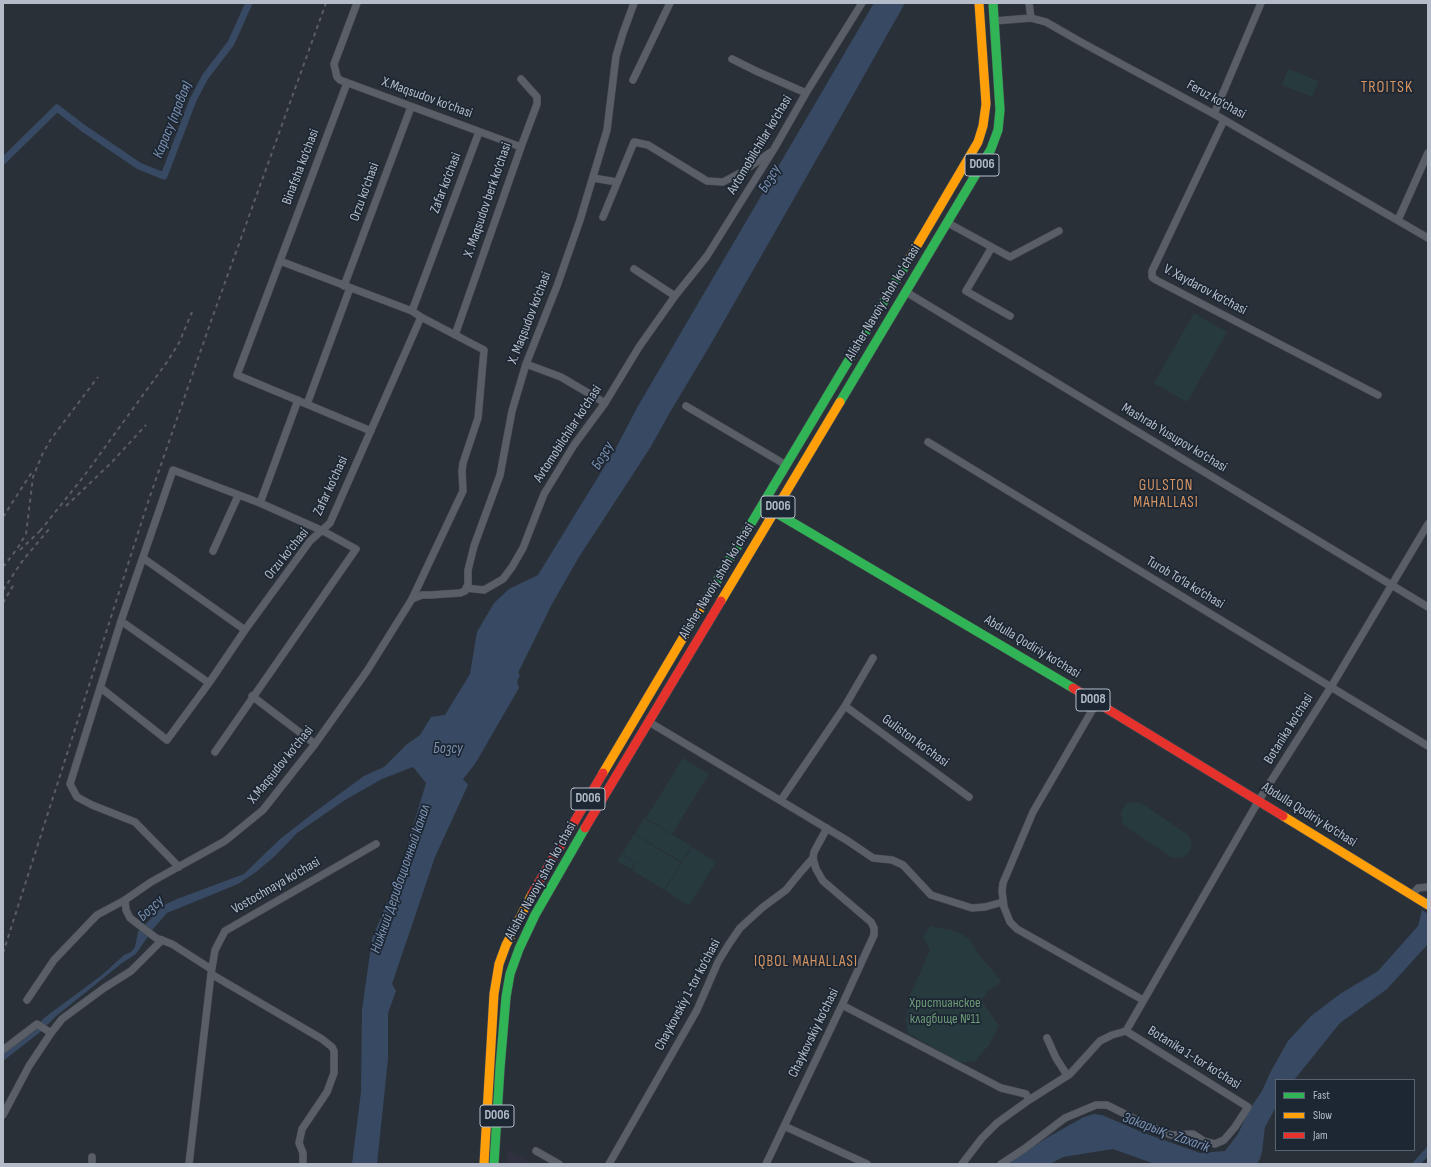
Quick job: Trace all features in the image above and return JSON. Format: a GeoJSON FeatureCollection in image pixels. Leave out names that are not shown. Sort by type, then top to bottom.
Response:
{"type":"FeatureCollection","features":[{"type":"Feature","properties":{"kind":"main road","name":"Alisher Navoiy shoh koʻchasi"},"geometry":{"type":"LineString","coordinates":[[484,1164],[494,994],[499,964],[506,945],[522,912],[556,852],[978,142],[983,126],[986,104],[979,3]]}},
{"type":"Feature","properties":{"kind":"main road","name":"Alisher Navoiy shoh koʻchasi"},"geometry":{"type":"LineString","coordinates":[[494,1164],[506,996],[514,961],[535,915],[567,859],[988,154],[1000,123],[1000,102],[993,3]]}},
{"type":"Feature","properties":{"kind":"main road","name":"Feruz ko‘chasi"},"geometry":{"type":"LineString","coordinates":[[980,22],[994,21]]}},
{"type":"Feature","properties":{"kind":"main road","name":"Abdulla Qodiriy ko‘chasi"},"geometry":{"type":"LineString","coordinates":[[763,504],[1097,702],[1424,902]]}},
{"type":"Feature","properties":{"kind":"street","name":"X.Maqsudov ko‘chasi"},"geometry":{"type":"LineString","coordinates":[[357,3],[334,64],[337,77],[347,83],[520,147]]}},
{"type":"Feature","properties":{"kind":"street","name":"X. Maqsudov ko‘chasi"},"geometry":{"type":"LineString","coordinates":[[466,588],[468,584],[468,570],[474,546],[500,475],[512,411],[526,364],[557,286],[593,178],[607,130],[616,56],[634,3]]}},
{"type":"Feature","properties":{"kind":"street"},"geometry":{"type":"LineString","coordinates":[[634,80],[670,3]]}},
{"type":"Feature","properties":{"kind":"street","name":"Avtomobilchilar ko‘chasi"},"geometry":{"type":"LineString","coordinates":[[466,588],[484,590],[503,579],[512,567],[523,548],[544,494],[574,445],[605,403],[639,347],[675,296],[708,256],[862,3]]}},
{"type":"Feature","properties":{"kind":"street"},"geometry":{"type":"LineString","coordinates":[[1029,3],[1031,18]]}},
{"type":"Feature","properties":{"kind":"street"},"geometry":{"type":"LineString","coordinates":[[1214,114],[1261,3]]}},
{"type":"Feature","properties":{"kind":"street","name":"Feruz ko‘chasi"},"geometry":{"type":"LineString","coordinates":[[994,21],[1031,18],[1046,22],[1214,114],[1428,238]]}},
{"type":"Feature","properties":{"kind":"street"},"geometry":{"type":"LineString","coordinates":[[732,59],[756,72],[806,93]]}},
{"type":"Feature","properties":{"kind":"street","name":"X .Maqsudov berk ko‘chasi"},"geometry":{"type":"LineString","coordinates":[[455,334],[520,147],[537,104],[537,97],[521,79]]}},
{"type":"Feature","properties":{"kind":"street","name":"Binafsha ko‘chasi"},"geometry":{"type":"LineString","coordinates":[[280,260],[347,83]]}},
{"type":"Feature","properties":{"kind":"street","name":"Orzu ko‘chasi"},"geometry":{"type":"LineString","coordinates":[[307,404],[411,107]]}},
{"type":"Feature","properties":{"kind":"street","name":"V. Xaydarov ko‘chasi"},"geometry":{"type":"LineString","coordinates":[[1224,120],[1152,271],[1152,277],[1378,395]]}},
{"type":"Feature","properties":{"kind":"street","name":"Zafar ko‘chasi"},"geometry":{"type":"LineString","coordinates":[[412,311],[480,132]]}},
{"type":"Feature","properties":{"kind":"street"},"geometry":{"type":"LineString","coordinates":[[603,218],[616,182],[634,142],[648,145],[708,181],[723,182],[742,172],[774,149]]}},
{"type":"Feature","properties":{"kind":"street"},"geometry":{"type":"LineString","coordinates":[[1398,220],[1428,153]]}},
{"type":"Feature","properties":{"kind":"street"},"geometry":{"type":"LineString","coordinates":[[593,178],[616,182]]}},
{"type":"Feature","properties":{"kind":"street"},"geometry":{"type":"LineString","coordinates":[[948,223],[1010,257],[1059,231]]}},
{"type":"Feature","properties":{"kind":"street"},"geometry":{"type":"LineString","coordinates":[[992,247],[966,291],[1010,316]]}},
{"type":"Feature","properties":{"kind":"street"},"geometry":{"type":"LineString","coordinates":[[371,431],[238,375],[280,260],[412,311],[455,334]]}},
{"type":"Feature","properties":{"kind":"street"},"geometry":{"type":"LineString","coordinates":[[634,269],[675,296]]}},
{"type":"Feature","properties":{"kind":"street","name":"Mashrab Yusupov ko‘chasi"},"geometry":{"type":"LineString","coordinates":[[906,292],[1428,607]]}},
{"type":"Feature","properties":{"kind":"street","name":"Zafar ko‘chasi"},"geometry":{"type":"LineString","coordinates":[[215,752],[252,696],[356,549],[323,531],[330,523],[421,317]]}},
{"type":"Feature","properties":{"kind":"street","name":"X.Maqsudov ko‘chasi"},"geometry":{"type":"LineString","coordinates":[[125,900],[151,882],[225,841],[263,810],[315,744],[367,671],[412,599],[463,491],[463,463],[478,418],[484,350],[455,334]]}},
{"type":"Feature","properties":{"kind":"street"},"geometry":{"type":"LineString","coordinates":[[526,364],[561,377],[605,403]]}},
{"type":"Feature","properties":{"kind":"street"},"geometry":{"type":"LineString","coordinates":[[260,504],[298,400]]}},
{"type":"Feature","properties":{"kind":"street"},"geometry":{"type":"LineString","coordinates":[[686,406],[786,465]]}},
{"type":"Feature","properties":{"kind":"street","name":"Turob To‘la ko‘chasi"},"geometry":{"type":"LineString","coordinates":[[928,442],[1428,746]]}},
{"type":"Feature","properties":{"kind":"street","name":"Orzu ko‘chasi"},"geometry":{"type":"LineString","coordinates":[[101,688],[167,740],[209,684],[245,630],[310,541],[323,531],[260,504],[173,470],[143,558]]}},
{"type":"Feature","properties":{"kind":"street"},"geometry":{"type":"LineString","coordinates":[[213,551],[238,496]]}},
{"type":"Feature","properties":{"kind":"street","name":"Botanika ko‘chasi"},"geometry":{"type":"LineString","coordinates":[[1126,1031],[1259,800],[1331,687],[1428,524]]}},
{"type":"Feature","properties":{"kind":"street"},"geometry":{"type":"LineString","coordinates":[[179,867],[135,822],[92,805],[77,797],[70,784],[121,621],[143,558],[245,630]]}},
{"type":"Feature","properties":{"kind":"street"},"geometry":{"type":"LineString","coordinates":[[412,599],[422,595],[460,593],[465,591],[466,588]]}},
{"type":"Feature","properties":{"kind":"street"},"geometry":{"type":"LineString","coordinates":[[121,621],[209,684]]}},
{"type":"Feature","properties":{"kind":"street"},"geometry":{"type":"LineString","coordinates":[[781,800],[845,706],[873,658]]}},
{"type":"Feature","properties":{"kind":"street"},"geometry":{"type":"LineString","coordinates":[[252,696],[315,744]]}},
{"type":"Feature","properties":{"kind":"street"},"geometry":{"type":"LineString","coordinates":[[1097,702],[1034,812],[1003,883],[1003,902],[1007,917],[1017,929],[1143,1000]]}},
{"type":"Feature","properties":{"kind":"street","name":"Guliston ko‘chasi"},"geometry":{"type":"LineString","coordinates":[[845,706],[969,797]]}},
{"type":"Feature","properties":{"kind":"street"},"geometry":{"type":"LineString","coordinates":[[649,722],[781,800],[873,858],[892,860],[903,865],[927,891],[938,898],[972,908],[985,907],[1003,902]]}},
{"type":"Feature","properties":{"kind":"street"},"geometry":{"type":"LineString","coordinates":[[813,858],[815,849],[827,828]]}},
{"type":"Feature","properties":{"kind":"street","name":"Vostochnaya ko‘chasi"},"geometry":{"type":"LineString","coordinates":[[188,1164],[211,972],[215,950],[224,931],[376,844]]}},
{"type":"Feature","properties":{"kind":"street","name":"Chaykovskiy ko‘chasi"},"geometry":{"type":"LineString","coordinates":[[766,1164],[874,938],[874,931],[868,919],[823,881],[816,869],[813,858]]}},
{"type":"Feature","properties":{"kind":"street","name":"Chaykovskiy 1-tor ko‘chasi"},"geometry":{"type":"LineString","coordinates":[[609,1164],[697,1010],[718,962],[729,944],[740,928],[763,907],[786,890],[813,858]]}},
{"type":"Feature","properties":{"kind":"street"},"geometry":{"type":"LineString","coordinates":[[1412,895],[1418,888],[1428,887]]}},
{"type":"Feature","properties":{"kind":"street"},"geometry":{"type":"LineString","coordinates":[[27,1000],[54,960],[97,914],[125,900],[126,910],[130,918],[159,939],[172,944],[211,972],[329,1044],[334,1051],[334,1073],[326,1092],[302,1129],[299,1140],[303,1154],[303,1164]]}},
{"type":"Feature","properties":{"kind":"street"},"geometry":{"type":"LineString","coordinates":[[3,1115],[29,1066],[51,1032],[64,1017],[104,988],[131,971],[159,939]]}},
{"type":"Feature","properties":{"kind":"street"},"geometry":{"type":"LineString","coordinates":[[842,1005],[1001,1088],[1026,1094],[1029,1100]]}},
{"type":"Feature","properties":{"kind":"street"},"geometry":{"type":"LineString","coordinates":[[3,1050],[37,1024],[51,1032]]}},
{"type":"Feature","properties":{"kind":"street"},"geometry":{"type":"LineString","coordinates":[[962,1164],[982,1138],[997,1123],[1067,1075],[1100,1041],[1112,1034],[1126,1031]]}},
{"type":"Feature","properties":{"kind":"street","name":"Botanika 1-tor ko‘chasi"},"geometry":{"type":"LineString","coordinates":[[1001,1164],[1024,1149],[1064,1118],[1096,1105],[1107,1105],[1142,1123],[1171,1135],[1193,1134],[1204,1141],[1215,1144],[1224,1140],[1248,1108],[1126,1031]]}},
{"type":"Feature","properties":{"kind":"street"},"geometry":{"type":"LineString","coordinates":[[1047,1038],[1056,1058],[1067,1075]]}},
{"type":"Feature","properties":{"kind":"street"},"geometry":{"type":"LineString","coordinates":[[784,1126],[867,1164]]}},
{"type":"Feature","properties":{"kind":"street"},"geometry":{"type":"LineString","coordinates":[[536,1151],[559,1164]]}},
{"type":"Feature","properties":{"kind":"shaded area"},"geometry":{"type":"Polygon","coordinates":[[[507,1150],[535,1164],[507,1164],[507,1150]]]}},
{"type":"Feature","properties":{"kind":"green space"},"geometry":{"type":"Polygon","coordinates":[[[1288,69],[1319,81],[1312,97],[1282,85],[1288,69]]]}},
{"type":"Feature","properties":{"kind":"green space"},"geometry":{"type":"Polygon","coordinates":[[[1194,313],[1227,332],[1187,402],[1154,383],[1194,313]]]}},
{"type":"Feature","properties":{"kind":"green space"},"geometry":{"type":"Polygon","coordinates":[[[683,758],[709,774],[672,834],[646,818],[683,758]]]}},
{"type":"Feature","properties":{"kind":"green space"},"geometry":{"type":"Polygon","coordinates":[[[1131,802],[1141,803],[1187,834],[1190,837],[1192,846],[1188,854],[1180,858],[1171,857],[1125,826],[1122,822],[1121,812],[1126,804],[1131,802]]]}},
{"type":"Feature","properties":{"kind":"green space"},"geometry":{"type":"Polygon","coordinates":[[[644,818],[691,846],[682,862],[635,834],[644,818]]]}},
{"type":"Feature","properties":{"kind":"green space"},"geometry":{"type":"Polygon","coordinates":[[[634,834],[681,863],[664,890],[632,870],[636,863],[622,854],[634,834]]]}},
{"type":"Feature","properties":{"kind":"green space"},"geometry":{"type":"Polygon","coordinates":[[[692,847],[716,862],[689,906],[665,890],[692,847]]]}},
{"type":"Feature","properties":{"kind":"green space"},"geometry":{"type":"Polygon","coordinates":[[[621,854],[635,863],[631,869],[617,861],[621,854]]]}},
{"type":"Feature","properties":{"kind":"green space","name":"Христианское кладбище №11"},"geometry":{"type":"Polygon","coordinates":[[[931,926],[958,932],[969,939],[976,951],[1002,982],[989,990],[981,1000],[999,1026],[989,1045],[975,1061],[959,1063],[908,1033],[906,1021],[910,995],[930,950],[923,937],[931,926]]]}},
{"type":"Feature","properties":{"kind":"water","name":"Бозсу"},"geometry":{"type":"Polygon","coordinates":[[[874,3],[905,3],[650,448],[579,557],[552,604],[518,673],[520,675],[517,682],[519,688],[475,764],[463,779],[468,785],[435,857],[392,984],[396,991],[388,1013],[388,1059],[377,1164],[352,1164],[361,1092],[362,1010],[372,939],[399,874],[426,783],[413,767],[382,779],[345,800],[297,833],[275,856],[256,872],[238,884],[167,913],[153,929],[136,954],[122,963],[55,1017],[39,1033],[3,1061],[3,1055],[34,1029],[44,1018],[102,975],[124,955],[131,952],[135,947],[138,932],[164,905],[244,874],[279,840],[312,814],[364,776],[384,767],[406,745],[420,735],[431,717],[445,715],[470,674],[477,632],[494,603],[509,589],[538,575],[617,446],[638,406],[874,3]]]}},
{"type":"Feature","properties":{"kind":"water"},"geometry":{"type":"Polygon","coordinates":[[[1422,910],[1428,914],[1428,944],[1387,989],[1340,1023],[1295,1079],[1275,1079],[1275,1109],[1265,1127],[1262,1152],[1257,1164],[1155,1164],[1113,1149],[1063,1157],[1050,1164],[1005,1164],[1050,1136],[1084,1117],[1094,1114],[1102,1115],[1144,1133],[1200,1153],[1225,1151],[1238,1134],[1249,1110],[1262,1091],[1271,1071],[1288,1041],[1311,1016],[1340,994],[1378,971],[1418,926],[1422,910]]]}},
{"type":"Feature","properties":{"kind":"waterway","name":"Карасу (правая)"},"geometry":{"type":"LineString","coordinates":[[3,161],[57,108],[83,128],[139,166],[164,176],[193,100],[205,77],[231,43],[249,3]]}},
{"type":"Feature","properties":{"kind":"waterway"},"geometry":{"type":"LineString","coordinates":[[1416,1164],[1428,1151]]}},
{"type":"Feature","properties":{"kind":"railway"},"geometry":{"type":"LineString","coordinates":[[3,953],[148,502],[210,324],[326,3]]}},
{"type":"Feature","properties":{"kind":"railway"},"geometry":{"type":"LineString","coordinates":[[40,531],[84,476],[167,362],[179,343],[192,312]]}},
{"type":"Feature","properties":{"kind":"railway"},"geometry":{"type":"LineString","coordinates":[[3,567],[26,534],[33,477],[42,455],[51,439],[98,377]]}},
{"type":"Feature","properties":{"kind":"railway"},"geometry":{"type":"LineString","coordinates":[[66,506],[111,463],[146,425]]}},
{"type":"Feature","properties":{"kind":"railway"},"geometry":{"type":"LineString","coordinates":[[3,517],[32,472]]}},
{"type":"Feature","properties":{"kind":"railway"},"geometry":{"type":"LineString","coordinates":[[20,550],[43,528]]}},
{"type":"Feature","properties":{"kind":"railway"},"geometry":{"type":"LineString","coordinates":[[3,590],[23,560],[50,528]]}},
{"type":"Feature","properties":{"kind":"railway"},"geometry":{"type":"LineString","coordinates":[[3,603],[14,584]]}},
{"type":"Feature","properties":{"kind":"traffic: fast"},"geometry":{"type":"LineString","coordinates":[[840,402],[991,149],[998,130],[1000,110],[993,3]]}},
{"type":"Feature","properties":{"kind":"traffic: fast"},"geometry":{"type":"LineString","coordinates":[[706,599],[908,261]]}},
{"type":"Feature","properties":{"kind":"traffic: fast"},"geometry":{"type":"LineString","coordinates":[[768,508],[1073,688]]}},
{"type":"Feature","properties":{"kind":"traffic: fast"},"geometry":{"type":"LineString","coordinates":[[494,1164],[500,1068],[506,997],[510,974],[519,949],[535,915],[585,828]]}},
{"type":"Feature","properties":{"kind":"traffic: slow"},"geometry":{"type":"LineString","coordinates":[[908,261],[978,142],[983,126],[986,104],[979,3]]}},
{"type":"Feature","properties":{"kind":"traffic: slow"},"geometry":{"type":"LineString","coordinates":[[721,601],[840,402]]}},
{"type":"Feature","properties":{"kind":"traffic: slow"},"geometry":{"type":"LineString","coordinates":[[603,773],[706,599]]}},
{"type":"Feature","properties":{"kind":"traffic: slow"},"geometry":{"type":"LineString","coordinates":[[1283,816],[1428,905]]}},
{"type":"Feature","properties":{"kind":"traffic: slow"},"geometry":{"type":"LineString","coordinates":[[484,1164],[494,994],[499,964],[506,945],[532,894]]}},
{"type":"Feature","properties":{"kind":"traffic: jam"},"geometry":{"type":"LineString","coordinates":[[585,828],[721,601]]}},
{"type":"Feature","properties":{"kind":"traffic: jam"},"geometry":{"type":"LineString","coordinates":[[1073,688],[1283,816]]}},
{"type":"Feature","properties":{"kind":"traffic: jam"},"geometry":{"type":"LineString","coordinates":[[532,894],[603,773]]}},
{"type":"Feature","properties":{"kind":"district","name":"TROITSK"},"geometry":{"type":"Point","coordinates":[1387,88]}},
{"type":"Feature","properties":{"kind":"district","name":"GULSTON MAHALLASI"},"geometry":{"type":"Point","coordinates":[1166,494]}},
{"type":"Feature","properties":{"kind":"district","name":"IQBOL MAHALLASI"},"geometry":{"type":"Point","coordinates":[806,962]}},
{"type":"Feature","properties":{"kind":"water label","name":"Нижний Деривационный канал"},"geometry":{"type":"Point","coordinates":[401,879]}},
{"type":"Feature","properties":{"kind":"water label","name":"Закарық - Zaxarik"},"geometry":{"type":"Point","coordinates":[1166,1133]}}]}
